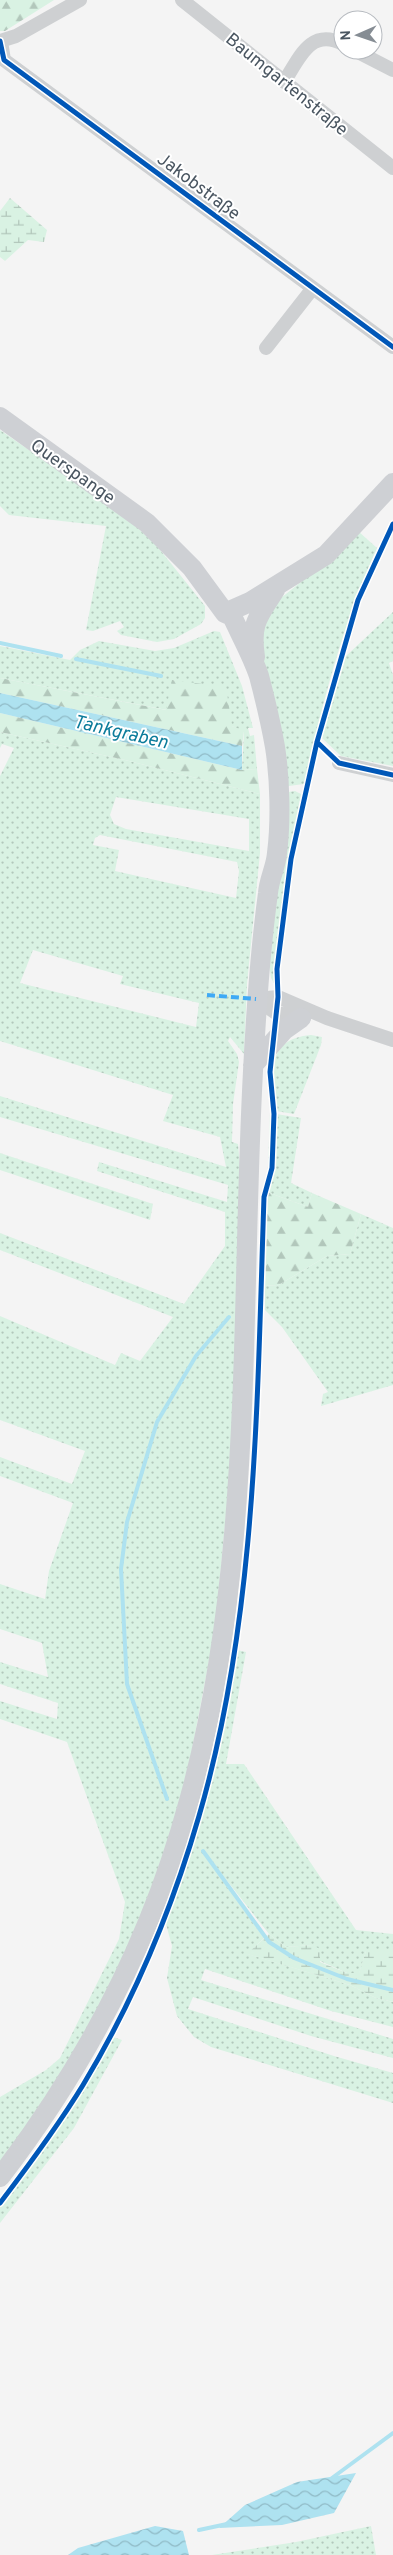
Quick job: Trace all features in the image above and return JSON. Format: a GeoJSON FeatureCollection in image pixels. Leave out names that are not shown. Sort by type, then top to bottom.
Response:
{"type":"FeatureCollection","features":[{"type":"Feature","properties":{"kind":"main road","name":"Querspange"},"geometry":{"type":"LineString","coordinates":[[0,417],[147,523],[192,568],[225,612],[232,616],[257,671]]}},
{"type":"Feature","properties":{"kind":"main road"},"geometry":{"type":"LineString","coordinates":[[268,887],[266,856],[267,790],[264,748],[257,709],[247,676],[226,630],[225,612],[250,602],[277,587],[326,555],[393,483]]}},
{"type":"Feature","properties":{"kind":"main road"},"geometry":{"type":"LineString","coordinates":[[0,2178],[68,2080],[125,1974],[174,1852],[190,1797],[220,1648],[235,1513],[242,1393],[256,998],[268,887],[277,855],[278,790],[275,748],[257,671],[252,635],[257,618],[277,587]]}},
{"type":"Feature","properties":{"kind":"main road"},"geometry":{"type":"LineString","coordinates":[[253,1065],[284,1030],[301,1018]]}},
{"type":"Feature","properties":{"kind":"street"},"geometry":{"type":"LineString","coordinates":[[0,41],[16,36],[80,0]]}},
{"type":"Feature","properties":{"kind":"street","name":"Baumgartenstraße"},"geometry":{"type":"LineString","coordinates":[[182,0],[393,168]]}},
{"type":"Feature","properties":{"kind":"street"},"geometry":{"type":"LineString","coordinates":[[284,82],[309,44],[321,39],[333,40]]}},
{"type":"Feature","properties":{"kind":"street","name":"Jakobstraße"},"geometry":{"type":"LineString","coordinates":[[0,41],[4,60],[393,347]]}},
{"type":"Feature","properties":{"kind":"street"},"geometry":{"type":"LineString","coordinates":[[374,60],[393,70]]}},
{"type":"Feature","properties":{"kind":"street"},"geometry":{"type":"LineString","coordinates":[[266,348],[313,288]]}},
{"type":"Feature","properties":{"kind":"street"},"geometry":{"type":"LineString","coordinates":[[339,763],[393,775]]}},
{"type":"Feature","properties":{"kind":"street"},"geometry":{"type":"LineString","coordinates":[[256,998],[276,1013],[301,1018],[327,1018]]}},
{"type":"Feature","properties":{"kind":"street"},"geometry":{"type":"LineString","coordinates":[[256,998],[278,998],[327,1018],[393,1040]]}},
{"type":"Feature","properties":{"kind":"green space"},"geometry":{"type":"Polygon","coordinates":[[[0,0],[54,0],[5,31],[0,31],[0,0]]]}},
{"type":"Feature","properties":{"kind":"green space"},"geometry":{"type":"Polygon","coordinates":[[[10,198],[47,230],[44,242],[28,240],[5,261],[0,257],[0,211],[10,198]]]}},
{"type":"Feature","properties":{"kind":"green space"},"geometry":{"type":"Polygon","coordinates":[[[0,430],[104,502],[139,529],[157,546],[205,606],[205,618],[201,624],[174,639],[157,642],[121,635],[117,631],[124,627],[120,621],[93,631],[86,630],[106,526],[9,515],[0,506],[0,430]]]}},
{"type":"Feature","properties":{"kind":"green space"},"geometry":{"type":"Polygon","coordinates":[[[358,531],[377,548],[354,605],[334,664],[304,784],[281,787],[259,646],[263,615],[276,602],[327,561],[358,531]]]}},
{"type":"Feature","properties":{"kind":"green space"},"geometry":{"type":"Polygon","coordinates":[[[393,612],[393,661],[389,663],[393,675],[393,766],[341,756],[322,738],[346,656],[393,612]]]}},
{"type":"Feature","properties":{"kind":"green space"},"geometry":{"type":"Polygon","coordinates":[[[214,631],[220,632],[242,686],[253,728],[248,728],[250,736],[254,735],[257,769],[242,770],[244,732],[232,726],[173,680],[167,710],[0,678],[0,646],[70,660],[80,650],[99,641],[155,651],[174,648],[214,631]]]}},
{"type":"Feature","properties":{"kind":"green space"},"geometry":{"type":"Polygon","coordinates":[[[0,678],[166,710],[172,680],[226,687],[232,726],[244,731],[242,746],[0,693],[0,678]]]}},
{"type":"Feature","properties":{"kind":"green space"},"geometry":{"type":"Polygon","coordinates":[[[0,713],[242,770],[257,769],[260,794],[125,760],[0,732],[0,713]]]}},
{"type":"Feature","properties":{"kind":"green space"},"geometry":{"type":"Polygon","coordinates":[[[0,732],[125,760],[260,794],[260,853],[247,984],[244,1054],[230,1037],[228,1041],[237,1054],[239,1062],[233,1104],[232,1142],[238,1144],[241,1177],[231,1462],[215,1629],[184,1792],[138,1930],[65,2072],[0,2165],[0,2097],[46,2070],[60,2058],[119,1939],[125,1902],[67,1742],[0,1719],[0,1701],[57,1719],[58,1703],[0,1684],[0,1662],[48,1677],[42,1643],[0,1629],[0,1584],[45,1599],[49,1571],[73,1503],[0,1476],[0,1457],[72,1484],[85,1451],[0,1420],[0,1316],[115,1365],[121,1353],[140,1361],[173,1317],[0,1250],[0,1233],[184,1304],[225,1246],[225,1212],[97,1171],[99,1162],[227,1202],[228,1185],[0,1117],[0,1096],[226,1167],[220,1137],[163,1121],[173,1095],[0,1041],[0,776],[14,748],[2,744],[0,748],[0,732]],[[116,797],[110,815],[114,824],[126,829],[249,851],[249,819],[116,797]],[[100,835],[95,838],[93,845],[119,850],[115,871],[236,898],[239,871],[237,862],[100,835]],[[33,950],[20,983],[196,1027],[199,1003],[120,984],[123,976],[33,950]]]}},
{"type":"Feature","properties":{"kind":"green space"},"geometry":{"type":"Polygon","coordinates":[[[295,791],[301,794],[286,876],[274,972],[275,985],[271,978],[269,964],[281,793],[295,791]]]}},
{"type":"Feature","properties":{"kind":"green space"},"geometry":{"type":"Polygon","coordinates":[[[311,1035],[322,1037],[321,1045],[294,1114],[270,1110],[274,1060],[286,1043],[296,1038],[311,1035]]]}},
{"type":"Feature","properties":{"kind":"green space"},"geometry":{"type":"Polygon","coordinates":[[[270,1113],[301,1118],[291,1183],[312,1193],[308,1207],[267,1192],[270,1113]]]}},
{"type":"Feature","properties":{"kind":"green space"},"geometry":{"type":"Polygon","coordinates":[[[0,1153],[153,1204],[150,1220],[0,1170],[0,1153]]]}},
{"type":"Feature","properties":{"kind":"green space"},"geometry":{"type":"Polygon","coordinates":[[[267,1192],[308,1207],[312,1193],[361,1214],[350,1254],[327,1256],[277,1286],[265,1285],[267,1192]]]}},
{"type":"Feature","properties":{"kind":"green space"},"geometry":{"type":"Polygon","coordinates":[[[361,1214],[393,1228],[393,1385],[321,1406],[323,1394],[328,1392],[282,1327],[265,1310],[265,1285],[277,1286],[327,1256],[350,1254],[361,1214]]]}},
{"type":"Feature","properties":{"kind":"green space"},"geometry":{"type":"Polygon","coordinates":[[[237,1650],[246,1652],[226,1764],[244,1764],[356,1930],[393,1934],[393,1951],[366,1951],[359,1974],[347,1973],[320,1961],[312,1945],[286,1947],[269,1934],[210,1859],[207,1859],[264,1938],[248,1954],[350,1985],[376,1998],[393,2002],[393,2027],[331,2011],[205,1969],[201,1980],[393,2039],[393,2058],[311,2036],[193,1997],[188,2009],[393,2073],[393,2103],[211,2047],[194,2037],[177,2016],[167,1978],[172,1946],[166,1924],[205,1805],[227,1713],[237,1650]]]}},
{"type":"Feature","properties":{"kind":"green space"},"geometry":{"type":"Polygon","coordinates":[[[269,1934],[286,1947],[312,1945],[320,1949],[320,1962],[347,1973],[359,1973],[366,1951],[393,1951],[393,2002],[376,1998],[350,1985],[247,1954],[269,1934]]]}},
{"type":"Feature","properties":{"kind":"green space"},"geometry":{"type":"Polygon","coordinates":[[[113,2037],[122,2040],[74,2128],[0,2223],[0,2206],[63,2121],[113,2037]]]}},
{"type":"Feature","properties":{"kind":"green space"},"geometry":{"type":"Polygon","coordinates":[[[371,2526],[376,2555],[212,2555],[296,2542],[371,2526]]]}},
{"type":"Feature","properties":{"kind":"water","name":"Tankgraben"},"geometry":{"type":"Polygon","coordinates":[[[0,693],[242,746],[242,770],[0,713],[0,693]]]}},
{"type":"Feature","properties":{"kind":"water"},"geometry":{"type":"Polygon","coordinates":[[[356,2473],[334,2513],[282,2525],[219,2528],[245,2505],[297,2482],[356,2473]]]}},
{"type":"Feature","properties":{"kind":"water"},"geometry":{"type":"Polygon","coordinates":[[[155,2526],[183,2531],[189,2555],[68,2555],[78,2548],[155,2526]]]}},
{"type":"Feature","properties":{"kind":"waterway"},"geometry":{"type":"LineString","coordinates":[[0,643],[61,656]]}},
{"type":"Feature","properties":{"kind":"waterway"},"geometry":{"type":"LineString","coordinates":[[76,659],[161,676]]}},
{"type":"Feature","properties":{"kind":"waterway"},"geometry":{"type":"LineString","coordinates":[[167,1799],[127,1684],[121,1569],[127,1522],[157,1422],[196,1356],[229,1317]]}},
{"type":"Feature","properties":{"kind":"waterway"},"geometry":{"type":"LineString","coordinates":[[203,1851],[269,1942],[294,1958],[347,1979],[393,1990]]}},
{"type":"Feature","properties":{"kind":"waterway"},"geometry":{"type":"LineString","coordinates":[[332,2478],[393,2433]]}},
{"type":"Feature","properties":{"kind":"waterway"},"geometry":{"type":"LineString","coordinates":[[199,2530],[227,2524]]}},
{"type":"Feature","properties":{"kind":"marked path"},"geometry":{"type":"LineString","coordinates":[[207,995],[256,999]]}},
{"type":"Feature","properties":{"kind":"cycle path"},"geometry":{"type":"LineString","coordinates":[[0,41],[4,60],[393,347]]}},
{"type":"Feature","properties":{"kind":"cycle path"},"geometry":{"type":"LineString","coordinates":[[0,2203],[43,2145],[83,2085],[135,1988],[177,1886],[199,1816],[218,1741],[233,1664],[251,1509],[256,1430],[264,1197],[272,1168],[274,1114],[270,1072],[278,997],[277,969],[291,859],[317,742],[358,600],[393,524]]}},
{"type":"Feature","properties":{"kind":"cycle path"},"geometry":{"type":"LineString","coordinates":[[317,742],[339,763],[393,775]]}}]}
